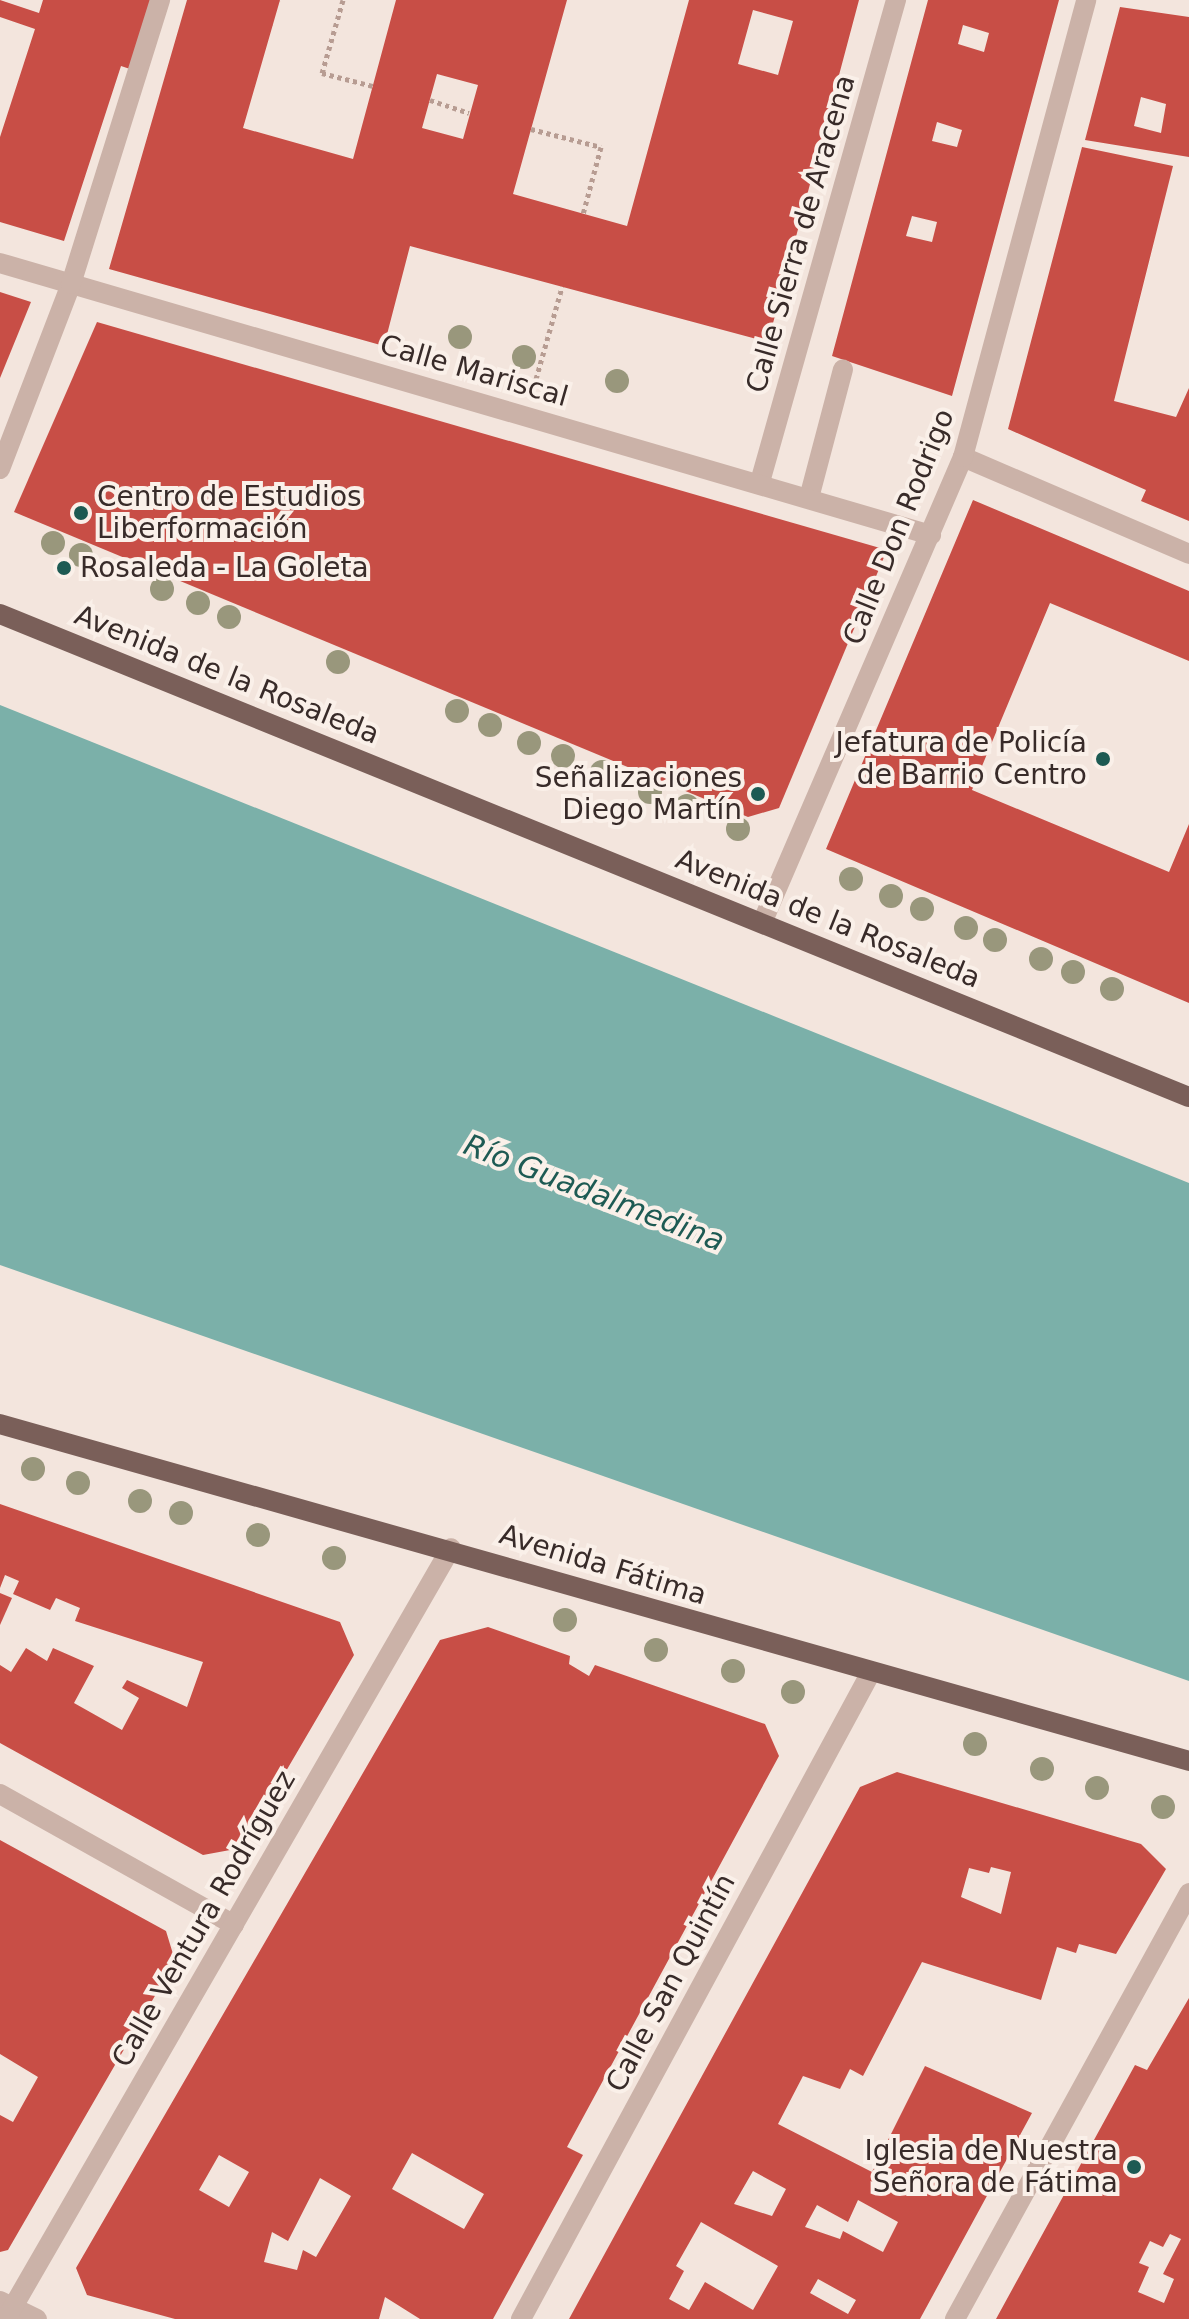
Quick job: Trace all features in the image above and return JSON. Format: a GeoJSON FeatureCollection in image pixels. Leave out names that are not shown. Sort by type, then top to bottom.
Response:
{"type":"FeatureCollection","features":[{"type":"Feature","properties":{"kind":"main road","name":"Avenida de la Rosaleda"},"geometry":{"type":"LineString","coordinates":[[0,614],[1189,1097]]}},
{"type":"Feature","properties":{"kind":"main road","name":"Avenida Fátima"},"geometry":{"type":"LineString","coordinates":[[0,1424],[451,1548],[870,1674],[1189,1761]]}},
{"type":"Feature","properties":{"kind":"street"},"geometry":{"type":"LineString","coordinates":[[0,469],[71,284],[160,0]]}},
{"type":"Feature","properties":{"kind":"street","name":"Calle Sierra de Aracena"},"geometry":{"type":"LineString","coordinates":[[760,482],[896,0]]}},
{"type":"Feature","properties":{"kind":"street","name":"Calle Don Rodrigo"},"geometry":{"type":"LineString","coordinates":[[762,923],[963,457],[1086,0]]}},
{"type":"Feature","properties":{"kind":"street","name":"Calle Mariscal"},"geometry":{"type":"LineString","coordinates":[[0,263],[760,482],[931,535]]}},
{"type":"Feature","properties":{"kind":"street"},"geometry":{"type":"LineString","coordinates":[[809,498],[843,369]]}},
{"type":"Feature","properties":{"kind":"street"},"geometry":{"type":"LineString","coordinates":[[963,457],[1189,554]]}},
{"type":"Feature","properties":{"kind":"street","name":"Calle Ventura Rodríguez"},"geometry":{"type":"LineString","coordinates":[[6,2309],[234,1925],[451,1548]]}},
{"type":"Feature","properties":{"kind":"street","name":"Calle San Quintín"},"geometry":{"type":"LineString","coordinates":[[521,2319],[870,1674]]}},
{"type":"Feature","properties":{"kind":"street"},"geometry":{"type":"LineString","coordinates":[[0,1794],[234,1925]]}},
{"type":"Feature","properties":{"kind":"street"},"geometry":{"type":"LineString","coordinates":[[955,2319],[1189,1893]]}},
{"type":"Feature","properties":{"kind":"street"},"geometry":{"type":"LineString","coordinates":[[6,2309],[37,2319]]}},
{"type":"Feature","properties":{"kind":"path"},"geometry":{"type":"LineString","coordinates":[[343,0],[322,73],[373,86]]}},
{"type":"Feature","properties":{"kind":"path"},"geometry":{"type":"LineString","coordinates":[[430,100],[469,113]]}},
{"type":"Feature","properties":{"kind":"path"},"geometry":{"type":"LineString","coordinates":[[531,129],[601,147],[583,214]]}},
{"type":"Feature","properties":{"kind":"path"},"geometry":{"type":"LineString","coordinates":[[526,415],[562,287]]}},
{"type":"Feature","properties":{"kind":"water","name":"Río Guadalmedina"},"geometry":{"type":"Polygon","coordinates":[[[0,705],[1189,1183],[1189,1681],[0,1265],[0,705]]]}},
{"type":"Feature","properties":{"kind":"building"},"geometry":{"type":"Polygon","coordinates":[[[0,0],[39,13],[43,0],[156,0],[133,70],[121,66],[64,241],[0,222],[0,137],[35,29],[0,17],[0,0]]]}},
{"type":"Feature","properties":{"kind":"building"},"geometry":{"type":"Polygon","coordinates":[[[187,0],[280,0],[243,128],[353,159],[396,0],[567,0],[513,194],[627,226],[689,0],[859,0],[768,342],[410,246],[384,346],[109,269],[187,0]],[[753,10],[738,64],[778,75],[793,21],[753,10]],[[437,74],[422,128],[463,139],[478,85],[437,74]]]}},
{"type":"Feature","properties":{"kind":"building"},"geometry":{"type":"Polygon","coordinates":[[[928,0],[1059,0],[952,396],[832,356],[928,0]],[[963,25],[958,44],[984,52],[989,33],[963,25]],[[937,122],[932,141],[957,147],[962,130],[937,122]],[[912,216],[906,236],[932,242],[937,222],[912,216]]]}},
{"type":"Feature","properties":{"kind":"building"},"geometry":{"type":"Polygon","coordinates":[[[1120,7],[1189,17],[1189,157],[1085,140],[1120,7]],[[1141,97],[1134,126],[1161,133],[1166,104],[1141,97]]]}},
{"type":"Feature","properties":{"kind":"building"},"geometry":{"type":"Polygon","coordinates":[[[1082,147],[1173,166],[1114,401],[1176,417],[1189,388],[1189,521],[1141,501],[1146,490],[1008,429],[1082,147]]]}},
{"type":"Feature","properties":{"kind":"building"},"geometry":{"type":"Polygon","coordinates":[[[0,292],[31,302],[0,378],[0,292]]]}},
{"type":"Feature","properties":{"kind":"building"},"geometry":{"type":"Polygon","coordinates":[[[97,322],[887,550],[779,808],[748,817],[14,512],[97,322]]]}},
{"type":"Feature","properties":{"kind":"building"},"geometry":{"type":"Polygon","coordinates":[[[973,500],[1189,591],[1189,661],[1050,603],[972,790],[1169,872],[1189,824],[1189,1003],[826,849],[973,500]]]}},
{"type":"Feature","properties":{"kind":"building"},"geometry":{"type":"Polygon","coordinates":[[[0,1504],[340,1622],[354,1655],[241,1848],[203,1855],[0,1743],[0,1665],[11,1672],[26,1648],[47,1661],[53,1648],[94,1666],[74,1703],[122,1730],[139,1698],[122,1688],[127,1680],[187,1707],[203,1662],[75,1621],[80,1608],[56,1598],[50,1610],[13,1594],[19,1581],[5,1575],[0,1588],[0,1504]]]}},
{"type":"Feature","properties":{"kind":"building"},"geometry":{"type":"Polygon","coordinates":[[[0,1593],[12,1598],[0,1625],[0,1593]]]}},
{"type":"Feature","properties":{"kind":"building"},"geometry":{"type":"Polygon","coordinates":[[[488,1627],[570,1656],[569,1664],[589,1676],[595,1665],[765,1724],[779,1756],[567,2147],[583,2155],[493,2319],[420,2319],[385,2297],[379,2319],[175,2319],[87,2295],[76,2268],[440,1640],[488,1627]],[[412,2153],[392,2189],[464,2229],[484,2194],[412,2153]],[[219,2155],[199,2190],[229,2207],[249,2172],[219,2155]],[[320,2178],[288,2241],[272,2232],[264,2262],[297,2270],[303,2250],[316,2257],[351,2196],[320,2178]]]}},
{"type":"Feature","properties":{"kind":"building"},"geometry":{"type":"Polygon","coordinates":[[[897,1772],[1141,1844],[1166,1869],[1116,1954],[1079,1944],[1076,1953],[1057,1947],[1041,2000],[922,1962],[863,2076],[850,2069],[840,2089],[803,2076],[778,2124],[872,2172],[925,2066],[1032,2113],[920,2319],[569,2319],[860,1787],[897,1772]],[[991,1867],[989,1873],[969,1868],[961,1897],[1001,1914],[1011,1872],[991,1867]],[[753,2171],[734,2204],[772,2216],[786,2189],[753,2171]],[[858,2200],[848,2222],[817,2205],[805,2227],[840,2239],[843,2231],[883,2252],[898,2222],[858,2200]],[[701,2222],[676,2266],[684,2271],[669,2299],[689,2310],[705,2282],[753,2310],[778,2266],[701,2222]],[[818,2279],[810,2293],[848,2314],[856,2300],[818,2279]]]}},
{"type":"Feature","properties":{"kind":"building"},"geometry":{"type":"Polygon","coordinates":[[[0,1840],[166,1931],[173,1954],[167,1975],[8,2250],[0,2252],[0,2115],[13,2122],[38,2077],[0,2054],[0,1840]]]}},
{"type":"Feature","properties":{"kind":"building","name":"Iglesia de Nuestra Señora de Fátima"},"geometry":{"type":"Polygon","coordinates":[[[1189,1998],[1189,2319],[996,2319],[1135,2065],[1147,2070],[1189,1998]],[[1170,2234],[1163,2247],[1150,2241],[1139,2263],[1149,2267],[1138,2292],[1164,2303],[1174,2279],[1163,2274],[1181,2239],[1170,2234]]]}},
{"type":"Feature","properties":{"kind":"place","name":"Centro de Estudios Liberformación"},"geometry":{"type":"Point","coordinates":[81,513]}},
{"type":"Feature","properties":{"kind":"place","name":"Rosaleda - La Goleta"},"geometry":{"type":"Point","coordinates":[64,568]}},
{"type":"Feature","properties":{"kind":"place","name":"Jefatura de Policía de Barrio Centro"},"geometry":{"type":"Point","coordinates":[1103,759]}},
{"type":"Feature","properties":{"kind":"place","name":"Señalizaciones Diego Martín"},"geometry":{"type":"Point","coordinates":[758,794]}},
{"type":"Feature","properties":{"kind":"place","name":"Iglesia de Nuestra Señora de Fátima"},"geometry":{"type":"Point","coordinates":[1134,2167]}}]}
